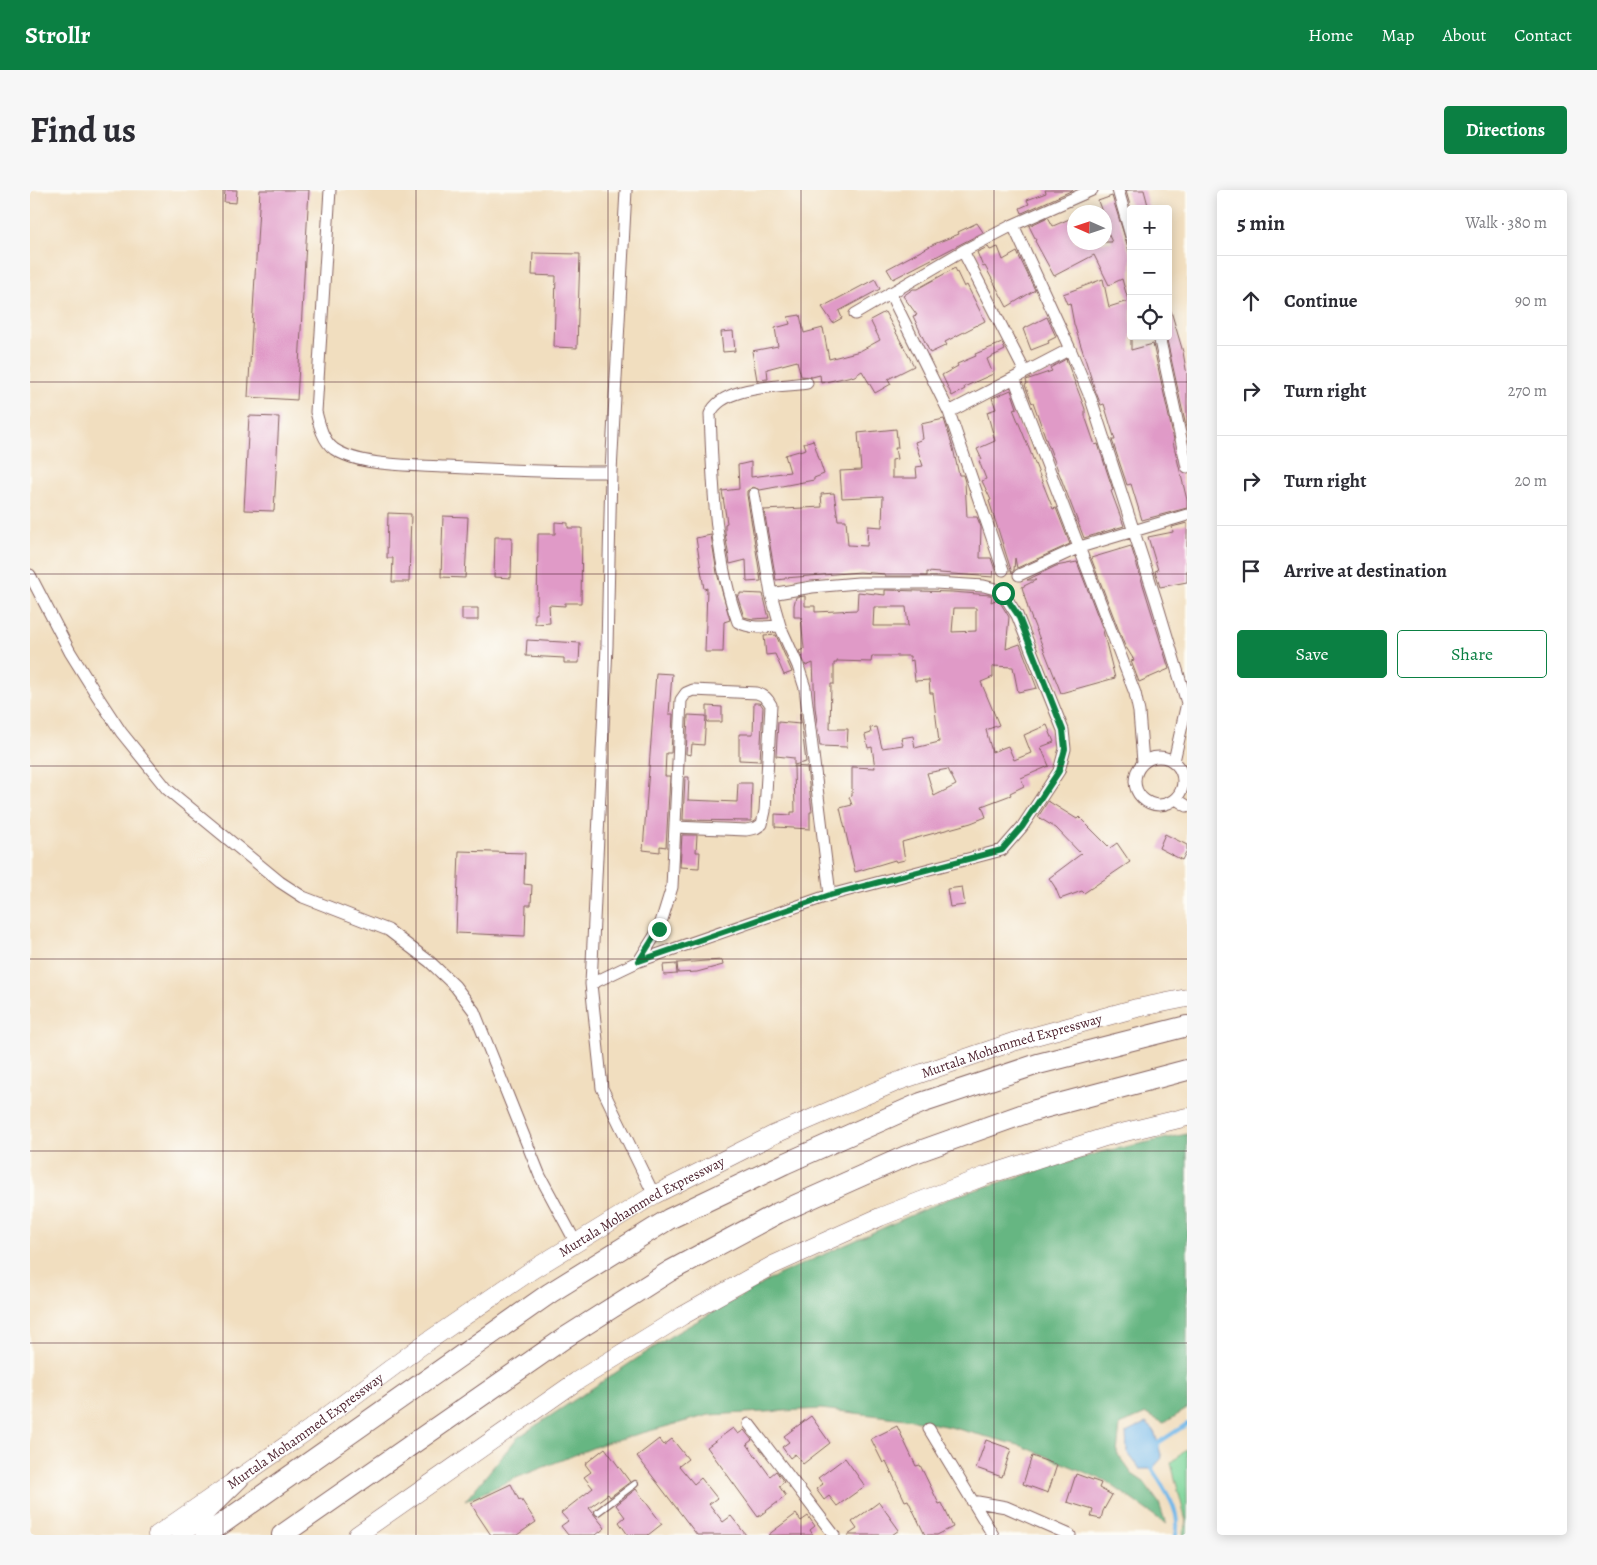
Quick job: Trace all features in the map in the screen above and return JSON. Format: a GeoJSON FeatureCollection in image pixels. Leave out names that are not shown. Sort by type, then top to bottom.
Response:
{"type":"FeatureCollection","features":[{"type":"Feature","properties":{"kind":"highway","name":"Murtala Mohammed Expressway"},"geometry":{"type":"LineString","coordinates":[[157,1535],[307,1431],[421,1346],[532,1270],[654,1196],[773,1135],[899,1081],[1013,1042],[1137,1008],[1187,998]]}},
{"type":"Feature","properties":{"kind":"highway","name":"Murtala Mohammed Expressway"},"geometry":{"type":"LineString","coordinates":[[206,1535],[550,1293],[669,1219],[784,1164],[922,1103],[1038,1064],[1187,1026]]}},
{"type":"Feature","properties":{"kind":"highway"},"geometry":{"type":"LineString","coordinates":[[282,1535],[566,1337],[670,1270],[778,1213],[906,1156],[1032,1111],[1187,1070]]}},
{"type":"Feature","properties":{"kind":"highway"},"geometry":{"type":"LineString","coordinates":[[357,1535],[578,1380],[682,1316],[773,1265],[880,1217],[985,1176],[1105,1136],[1187,1117]]}},
{"type":"Feature","properties":{"kind":"highway"},"geometry":{"type":"LineString","coordinates":[[181,1535],[239,1478]]}},
{"type":"Feature","properties":{"kind":"street"},"geometry":{"type":"LineString","coordinates":[[330,190],[316,412],[321,431],[332,448],[351,458],[393,464],[540,472],[611,472]]}},
{"type":"Feature","properties":{"kind":"street"},"geometry":{"type":"LineString","coordinates":[[626,190],[611,472],[607,646],[591,984],[602,1088],[654,1196]]}},
{"type":"Feature","properties":{"kind":"street"},"geometry":{"type":"LineString","coordinates":[[855,314],[963,251],[1013,225],[1092,190]]}},
{"type":"Feature","properties":{"kind":"street"},"geometry":{"type":"LineString","coordinates":[[1118,190],[1127,222]]}},
{"type":"Feature","properties":{"kind":"street"},"geometry":{"type":"LineString","coordinates":[[1013,225],[1091,399],[1135,531],[1187,703],[1180,764],[1184,780],[1182,790],[1176,799],[1166,804],[1155,805],[1145,801],[1138,793],[1135,782],[1137,771],[1143,762],[1153,757],[1163,756],[1180,764]]}},
{"type":"Feature","properties":{"kind":"street"},"geometry":{"type":"LineString","coordinates":[[963,251],[1026,372]]}},
{"type":"Feature","properties":{"kind":"street"},"geometry":{"type":"LineString","coordinates":[[890,294],[949,412],[1003,570]]}},
{"type":"Feature","properties":{"kind":"street"},"geometry":{"type":"LineString","coordinates":[[1160,340],[1187,467]]}},
{"type":"Feature","properties":{"kind":"street"},"geometry":{"type":"LineString","coordinates":[[949,412],[1070,350]]}},
{"type":"Feature","properties":{"kind":"street"},"geometry":{"type":"LineString","coordinates":[[1014,378],[1135,693],[1139,712],[1143,762]]}},
{"type":"Feature","properties":{"kind":"street"},"geometry":{"type":"LineString","coordinates":[[780,626],[744,626],[738,622],[731,605],[723,565],[713,493],[710,414],[713,407],[724,397],[744,391],[807,383]]}},
{"type":"Feature","properties":{"kind":"street"},"geometry":{"type":"LineString","coordinates":[[754,494],[771,594],[780,626],[798,666],[805,688],[830,895]]}},
{"type":"Feature","properties":{"kind":"street"},"geometry":{"type":"LineString","coordinates":[[1019,575],[1080,547],[1187,515]]}},
{"type":"Feature","properties":{"kind":"street"},"geometry":{"type":"LineString","coordinates":[[30,575],[70,652],[98,698],[121,732],[167,788],[280,882],[303,898],[388,930],[430,962],[455,986],[474,1011],[540,1176],[576,1243]]}},
{"type":"Feature","properties":{"kind":"street"},"geometry":{"type":"LineString","coordinates":[[591,984],[639,961],[830,895],[1002,850],[1022,827],[1059,771],[1065,749],[1063,730],[1018,615],[1003,593],[984,586],[935,583],[858,583],[812,587],[771,594]]}},
{"type":"Feature","properties":{"kind":"street"},"geometry":{"type":"LineString","coordinates":[[639,961],[659,929],[672,887],[681,700],[686,693],[693,690],[757,693],[764,695],[771,705],[765,812],[762,824],[756,828],[746,830],[675,827]]}},
{"type":"Feature","properties":{"kind":"street"},"geometry":{"type":"LineString","coordinates":[[1176,799],[1187,806]]}},
{"type":"Feature","properties":{"kind":"street"},"geometry":{"type":"LineString","coordinates":[[749,1424],[834,1535]]}},
{"type":"Feature","properties":{"kind":"street"},"geometry":{"type":"LineString","coordinates":[[929,1429],[993,1535]]}},
{"type":"Feature","properties":{"kind":"street"},"geometry":{"type":"LineString","coordinates":[[972,1501],[1006,1507],[1070,1535]]}},
{"type":"Feature","properties":{"kind":"lane"},"geometry":{"type":"LineString","coordinates":[[598,1512],[635,1484]]}},
{"type":"Feature","properties":{"kind":"green space"},"geometry":{"type":"Polygon","coordinates":[[[1187,1134],[1187,1409],[1164,1423],[1146,1414],[1120,1425],[1117,1453],[1132,1474],[1144,1482],[1159,1503],[1166,1524],[1106,1481],[1022,1446],[950,1427],[914,1420],[821,1409],[709,1415],[605,1443],[516,1478],[465,1501],[517,1438],[671,1336],[778,1275],[952,1197],[1101,1152],[1187,1134]]]}},
{"type":"Feature","properties":{"kind":"green space"},"geometry":{"type":"Polygon","coordinates":[[[1187,1449],[1187,1535],[1183,1535],[1186,1521],[1171,1463],[1187,1449]]]}},
{"type":"Feature","properties":{"kind":"water"},"geometry":{"type":"Polygon","coordinates":[[[1146,1423],[1154,1430],[1162,1458],[1152,1469],[1140,1469],[1127,1452],[1126,1433],[1146,1423]]]}},
{"type":"Feature","properties":{"kind":"building"},"geometry":{"type":"Polygon","coordinates":[[[225,190],[237,190],[236,203],[224,202],[225,190]]]}},
{"type":"Feature","properties":{"kind":"building"},"geometry":{"type":"Polygon","coordinates":[[[260,190],[309,190],[297,400],[248,397],[260,190]]]}},
{"type":"Feature","properties":{"kind":"building"},"geometry":{"type":"Polygon","coordinates":[[[1045,190],[1073,190],[1022,213],[1020,208],[1029,204],[1027,200],[1046,193],[1045,190]]]}},
{"type":"Feature","properties":{"kind":"building"},"geometry":{"type":"Polygon","coordinates":[[[1144,190],[1148,205],[1130,205],[1126,191],[1144,190]]]}},
{"type":"Feature","properties":{"kind":"building"},"geometry":{"type":"Polygon","coordinates":[[[1112,196],[1127,244],[1127,296],[1122,279],[1109,285],[1094,255],[1054,276],[1029,226],[1048,217],[1053,226],[1067,220],[1067,250],[1112,250],[1112,205],[1099,205],[1098,201],[1112,196]]]}},
{"type":"Feature","properties":{"kind":"building"},"geometry":{"type":"Polygon","coordinates":[[[977,223],[982,233],[893,279],[887,269],[934,244],[959,234],[958,232],[977,223]]]}},
{"type":"Feature","properties":{"kind":"building"},"geometry":{"type":"Polygon","coordinates":[[[988,247],[990,250],[998,247],[1003,260],[1017,252],[1035,290],[1007,307],[985,266],[983,267],[977,252],[988,247]]]}},
{"type":"Feature","properties":{"kind":"building"},"geometry":{"type":"Polygon","coordinates":[[[533,253],[580,254],[577,348],[554,347],[556,276],[532,275],[533,253]]]}},
{"type":"Feature","properties":{"kind":"building"},"geometry":{"type":"Polygon","coordinates":[[[955,268],[964,287],[967,285],[985,321],[945,342],[947,345],[930,353],[913,316],[917,315],[903,296],[955,268]]]}},
{"type":"Feature","properties":{"kind":"building"},"geometry":{"type":"Polygon","coordinates":[[[875,279],[880,289],[839,311],[842,318],[833,323],[822,307],[875,279]]]}},
{"type":"Feature","properties":{"kind":"building"},"geometry":{"type":"Polygon","coordinates":[[[1103,279],[1109,307],[1127,301],[1127,340],[1131,340],[1131,350],[1153,344],[1187,500],[1187,508],[1142,520],[1131,484],[1127,485],[1112,440],[1115,440],[1104,404],[1101,405],[1095,390],[1074,324],[1070,303],[1067,304],[1063,294],[1103,279]]]}},
{"type":"Feature","properties":{"kind":"building"},"geometry":{"type":"Polygon","coordinates":[[[885,312],[914,366],[888,379],[891,384],[875,393],[862,371],[853,377],[821,383],[820,375],[812,377],[801,376],[797,361],[767,369],[768,379],[757,380],[752,351],[778,346],[775,328],[790,324],[788,317],[800,315],[804,333],[823,328],[829,359],[860,351],[880,340],[870,320],[885,312]]]}},
{"type":"Feature","properties":{"kind":"building"},"geometry":{"type":"Polygon","coordinates":[[[1172,314],[1183,352],[1187,375],[1187,431],[1167,340],[1172,340],[1172,314]]]}},
{"type":"Feature","properties":{"kind":"building"},"geometry":{"type":"Polygon","coordinates":[[[1047,317],[1056,337],[1048,341],[1049,343],[1031,350],[1023,329],[1047,317]]]}},
{"type":"Feature","properties":{"kind":"building"},"geometry":{"type":"Polygon","coordinates":[[[733,331],[735,351],[723,352],[721,332],[733,331]]]}},
{"type":"Feature","properties":{"kind":"building"},"geometry":{"type":"Polygon","coordinates":[[[1002,343],[1005,350],[987,359],[993,374],[964,387],[965,389],[952,396],[942,375],[958,366],[957,364],[976,356],[975,354],[1002,343]]]}},
{"type":"Feature","properties":{"kind":"building"},"geometry":{"type":"Polygon","coordinates":[[[1066,359],[1085,409],[1085,416],[1095,445],[1098,444],[1113,490],[1111,491],[1124,526],[1084,538],[1025,385],[1027,384],[1026,380],[1052,371],[1050,368],[1066,359]]]}},
{"type":"Feature","properties":{"kind":"building"},"geometry":{"type":"Polygon","coordinates":[[[1011,390],[1017,408],[1013,409],[1053,509],[1056,508],[1070,544],[1017,568],[1015,558],[1012,573],[989,501],[991,500],[982,481],[986,479],[979,461],[982,460],[977,449],[995,441],[987,412],[996,409],[992,398],[1011,390]]]}},
{"type":"Feature","properties":{"kind":"building"},"geometry":{"type":"Polygon","coordinates":[[[249,416],[279,417],[274,511],[244,510],[249,416]]]}},
{"type":"Feature","properties":{"kind":"building"},"geometry":{"type":"Polygon","coordinates":[[[944,419],[959,475],[963,475],[965,482],[967,517],[977,517],[981,527],[980,558],[991,558],[994,567],[993,577],[927,572],[927,576],[885,576],[885,574],[860,572],[776,580],[764,510],[822,507],[821,494],[834,493],[838,520],[846,520],[848,545],[867,546],[868,526],[882,527],[883,496],[842,498],[840,471],[861,470],[858,433],[896,429],[898,448],[895,448],[897,459],[892,460],[892,478],[917,478],[916,467],[923,466],[915,442],[923,439],[921,424],[944,419]]]}},
{"type":"Feature","properties":{"kind":"building"},"geometry":{"type":"Polygon","coordinates":[[[813,440],[824,474],[814,478],[814,480],[760,490],[753,487],[747,491],[761,581],[747,582],[746,560],[730,564],[725,533],[725,524],[727,523],[722,491],[739,489],[738,465],[751,462],[751,477],[790,472],[785,455],[806,449],[804,443],[813,440]]]}},
{"type":"Feature","properties":{"kind":"building"},"geometry":{"type":"Polygon","coordinates":[[[388,513],[411,514],[409,582],[392,582],[393,558],[387,558],[388,513]]]}},
{"type":"Feature","properties":{"kind":"building"},"geometry":{"type":"Polygon","coordinates":[[[443,516],[468,517],[465,578],[441,577],[443,516]]]}},
{"type":"Feature","properties":{"kind":"building"},"geometry":{"type":"Polygon","coordinates":[[[555,522],[568,523],[568,528],[582,528],[581,603],[565,603],[565,606],[549,605],[550,623],[535,624],[535,614],[537,614],[538,534],[555,534],[555,522]]]}},
{"type":"Feature","properties":{"kind":"building"},"geometry":{"type":"Polygon","coordinates":[[[1187,523],[1187,582],[1160,587],[1155,571],[1158,570],[1148,537],[1173,532],[1172,527],[1187,523]]]}},
{"type":"Feature","properties":{"kind":"building"},"geometry":{"type":"Polygon","coordinates":[[[711,535],[717,573],[730,620],[724,622],[723,652],[705,652],[707,588],[704,589],[696,538],[711,535]]]}},
{"type":"Feature","properties":{"kind":"building"},"geometry":{"type":"Polygon","coordinates":[[[495,537],[512,537],[511,578],[494,577],[495,537]]]}},
{"type":"Feature","properties":{"kind":"building"},"geometry":{"type":"Polygon","coordinates":[[[1131,546],[1169,669],[1139,682],[1131,661],[1134,660],[1124,644],[1091,558],[1131,546]]]}},
{"type":"Feature","properties":{"kind":"building"},"geometry":{"type":"Polygon","coordinates":[[[1077,562],[1102,627],[1115,678],[1061,693],[1029,612],[1022,587],[1036,580],[1027,580],[1056,566],[1077,562]]]}},
{"type":"Feature","properties":{"kind":"building"},"geometry":{"type":"Polygon","coordinates":[[[885,590],[952,592],[990,595],[992,596],[991,602],[998,599],[1009,617],[1006,649],[1020,644],[1037,688],[1018,692],[1013,667],[993,666],[993,677],[981,682],[999,725],[986,730],[992,752],[1008,746],[1014,760],[1031,753],[1024,735],[1047,725],[1054,742],[1041,747],[1049,766],[1021,778],[1024,786],[1010,793],[1011,795],[982,806],[986,817],[902,842],[905,860],[896,862],[895,860],[855,872],[840,808],[852,805],[849,797],[852,796],[852,767],[875,768],[872,747],[868,748],[865,735],[871,733],[870,728],[877,727],[882,748],[903,745],[901,738],[913,736],[915,748],[939,742],[933,693],[930,693],[929,680],[915,681],[913,660],[910,661],[910,656],[872,656],[871,662],[837,661],[837,663],[834,663],[834,684],[831,684],[830,729],[848,729],[847,747],[820,746],[815,707],[813,663],[806,666],[799,651],[804,649],[801,617],[794,617],[794,605],[796,597],[805,596],[805,606],[815,606],[815,612],[857,610],[858,592],[885,595],[885,590]],[[874,607],[873,626],[908,626],[906,607],[874,607]],[[954,608],[952,632],[976,631],[976,608],[954,608]],[[948,769],[927,773],[934,796],[956,785],[948,769]]]}},
{"type":"Feature","properties":{"kind":"building"},"geometry":{"type":"Polygon","coordinates":[[[740,593],[763,594],[769,618],[753,619],[744,617],[737,595],[740,595],[740,593]]]}},
{"type":"Feature","properties":{"kind":"building"},"geometry":{"type":"Polygon","coordinates":[[[462,608],[478,608],[478,620],[462,620],[462,608]]]}},
{"type":"Feature","properties":{"kind":"building"},"geometry":{"type":"Polygon","coordinates":[[[776,635],[792,672],[784,675],[775,654],[766,655],[764,636],[776,635]]]}},
{"type":"Feature","properties":{"kind":"building"},"geometry":{"type":"Polygon","coordinates":[[[527,640],[580,643],[579,663],[564,663],[564,658],[526,656],[527,640]]]}},
{"type":"Feature","properties":{"kind":"building"},"geometry":{"type":"Polygon","coordinates":[[[656,673],[672,674],[669,714],[673,714],[671,753],[666,753],[665,776],[670,776],[666,847],[660,846],[660,852],[643,850],[656,673]]]}},
{"type":"Feature","properties":{"kind":"building"},"geometry":{"type":"Polygon","coordinates":[[[754,703],[760,703],[763,707],[760,761],[739,760],[739,734],[753,734],[754,703]]]}},
{"type":"Feature","properties":{"kind":"building"},"geometry":{"type":"Polygon","coordinates":[[[707,706],[722,707],[722,722],[707,722],[707,706]]]}},
{"type":"Feature","properties":{"kind":"building"},"geometry":{"type":"Polygon","coordinates":[[[800,713],[806,762],[794,765],[794,758],[776,756],[778,722],[800,724],[800,713]]]}},
{"type":"Feature","properties":{"kind":"building"},"geometry":{"type":"Polygon","coordinates":[[[688,715],[706,716],[704,745],[692,744],[691,755],[686,754],[688,715]]]}},
{"type":"Feature","properties":{"kind":"building"},"geometry":{"type":"Polygon","coordinates":[[[794,766],[807,767],[812,812],[810,812],[810,829],[775,827],[775,814],[791,815],[791,812],[795,812],[794,766]]]}},
{"type":"Feature","properties":{"kind":"building"},"geometry":{"type":"Polygon","coordinates":[[[685,777],[689,777],[688,800],[737,802],[738,783],[752,783],[751,821],[683,820],[685,777]]]}},
{"type":"Feature","properties":{"kind":"building"},"geometry":{"type":"Polygon","coordinates":[[[1048,801],[1077,819],[1079,817],[1110,848],[1117,843],[1130,862],[1084,893],[1082,891],[1060,899],[1049,878],[1081,854],[1056,828],[1038,817],[1048,801]]]}},
{"type":"Feature","properties":{"kind":"building"},"geometry":{"type":"Polygon","coordinates":[[[1165,834],[1187,845],[1187,850],[1182,860],[1159,848],[1165,834]]]}},
{"type":"Feature","properties":{"kind":"building"},"geometry":{"type":"Polygon","coordinates":[[[682,835],[697,835],[696,852],[700,852],[699,868],[680,867],[682,835]]]}},
{"type":"Feature","properties":{"kind":"building"},"geometry":{"type":"Polygon","coordinates":[[[459,851],[525,853],[524,884],[532,885],[531,905],[526,905],[525,936],[456,933],[459,851]]]}},
{"type":"Feature","properties":{"kind":"building"},"geometry":{"type":"Polygon","coordinates":[[[962,887],[965,905],[950,907],[947,889],[962,887]]]}},
{"type":"Feature","properties":{"kind":"building"},"geometry":{"type":"Polygon","coordinates":[[[722,960],[723,965],[697,972],[678,973],[677,963],[722,960]]]}},
{"type":"Feature","properties":{"kind":"building"},"geometry":{"type":"Polygon","coordinates":[[[676,964],[677,974],[664,975],[663,965],[676,964]]]}},
{"type":"Feature","properties":{"kind":"building"},"geometry":{"type":"Polygon","coordinates":[[[811,1416],[830,1443],[803,1464],[795,1454],[790,1458],[782,1447],[789,1442],[784,1436],[811,1416]]]}},
{"type":"Feature","properties":{"kind":"building"},"geometry":{"type":"Polygon","coordinates":[[[897,1426],[916,1466],[920,1465],[939,1504],[942,1503],[953,1527],[937,1535],[925,1535],[908,1500],[905,1501],[886,1461],[883,1463],[871,1439],[897,1426]]]}},
{"type":"Feature","properties":{"kind":"building"},"geometry":{"type":"Polygon","coordinates":[[[733,1428],[738,1434],[744,1430],[752,1440],[747,1444],[770,1476],[776,1471],[784,1482],[779,1486],[786,1496],[758,1517],[707,1447],[733,1428]]]}},
{"type":"Feature","properties":{"kind":"building"},"geometry":{"type":"Polygon","coordinates":[[[659,1439],[664,1445],[672,1439],[688,1459],[679,1466],[694,1484],[701,1478],[717,1498],[709,1504],[723,1522],[731,1516],[746,1535],[697,1535],[637,1456],[659,1439]]]}},
{"type":"Feature","properties":{"kind":"building"},"geometry":{"type":"Polygon","coordinates":[[[986,1440],[1011,1449],[1002,1477],[976,1468],[986,1440]]]}},
{"type":"Feature","properties":{"kind":"building"},"geometry":{"type":"Polygon","coordinates":[[[605,1448],[630,1482],[610,1497],[608,1494],[589,1508],[605,1528],[596,1535],[568,1535],[561,1526],[568,1521],[561,1513],[593,1488],[584,1477],[591,1472],[585,1464],[605,1448]]]}},
{"type":"Feature","properties":{"kind":"building"},"geometry":{"type":"Polygon","coordinates":[[[1032,1456],[1057,1465],[1048,1493],[1023,1484],[1032,1456]]]}},
{"type":"Feature","properties":{"kind":"building"},"geometry":{"type":"Polygon","coordinates":[[[845,1458],[865,1486],[837,1506],[829,1496],[824,1500],[816,1489],[823,1484],[818,1478],[845,1458]]]}},
{"type":"Feature","properties":{"kind":"building"},"geometry":{"type":"Polygon","coordinates":[[[1076,1474],[1101,1483],[1099,1488],[1112,1495],[1103,1511],[1101,1519],[1091,1517],[1093,1510],[1067,1502],[1076,1474]]]}},
{"type":"Feature","properties":{"kind":"building"},"geometry":{"type":"Polygon","coordinates":[[[511,1484],[519,1500],[521,1499],[536,1522],[517,1535],[491,1535],[471,1503],[511,1484]]]}},
{"type":"Feature","properties":{"kind":"building"},"geometry":{"type":"Polygon","coordinates":[[[636,1489],[662,1524],[648,1535],[628,1535],[619,1522],[625,1517],[616,1505],[636,1489]]]}},
{"type":"Feature","properties":{"kind":"building"},"geometry":{"type":"Polygon","coordinates":[[[879,1502],[899,1530],[892,1535],[848,1535],[857,1529],[852,1522],[879,1502]]]}},
{"type":"Feature","properties":{"kind":"building"},"geometry":{"type":"Polygon","coordinates":[[[796,1514],[801,1521],[808,1516],[815,1526],[810,1530],[813,1535],[768,1535],[796,1514]]]}},
{"type":"Feature","properties":{"kind":"waterway"},"geometry":{"type":"LineString","coordinates":[[1157,1447],[1158,1443],[1187,1424]]}},
{"type":"Feature","properties":{"kind":"waterway"},"geometry":{"type":"LineString","coordinates":[[1153,1466],[1152,1469],[1171,1500],[1176,1517],[1176,1535]]}},
{"type":"Feature","properties":{"kind":"route"},"geometry":{"type":"LineString","coordinates":[[659,929],[639,961],[830,895],[1002,850],[1022,827],[1043,797],[1059,771],[1065,749],[1063,730],[1018,615],[1003,593]]}}]}
